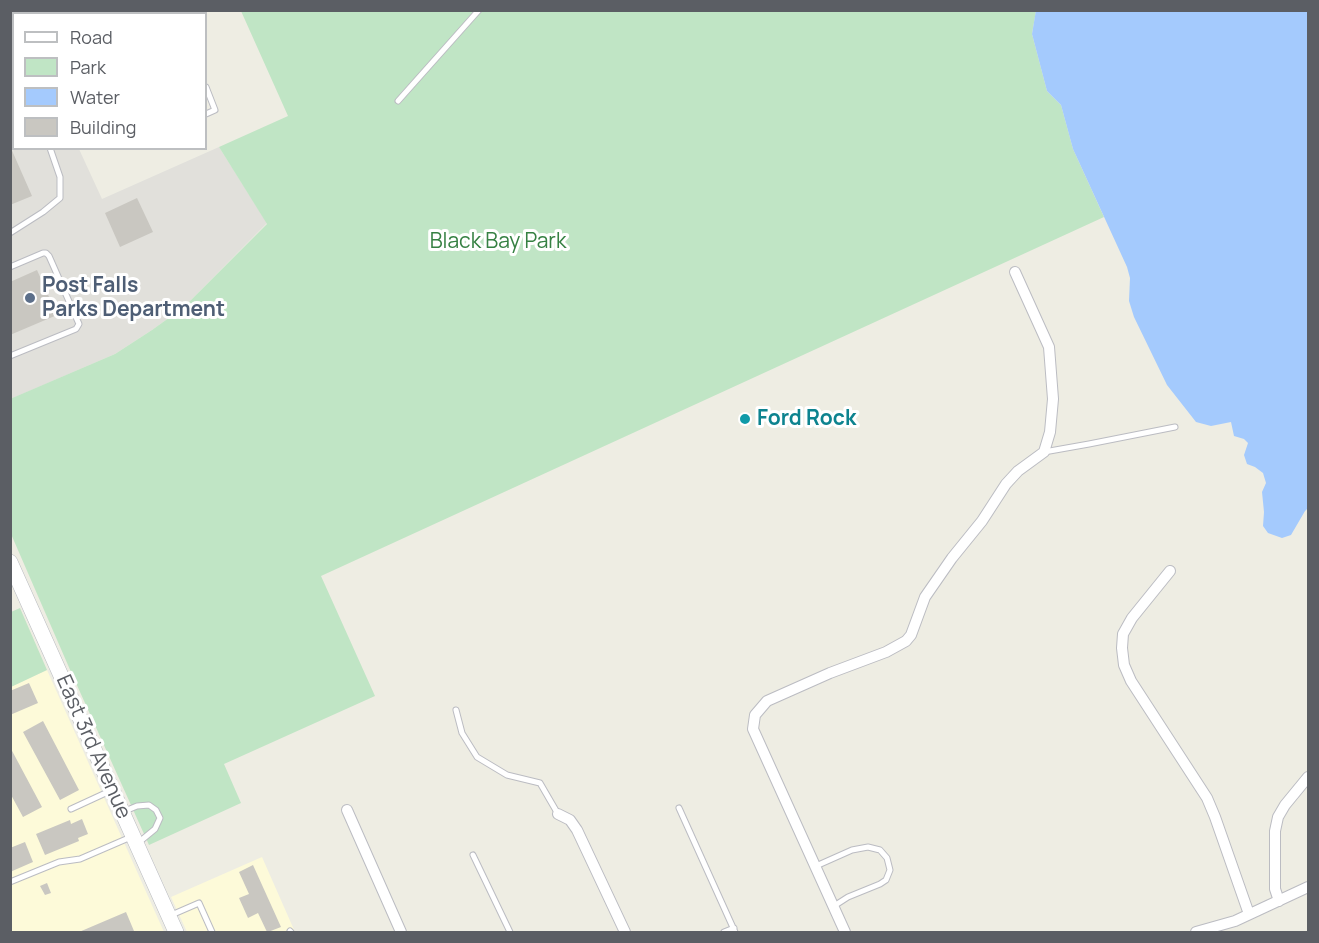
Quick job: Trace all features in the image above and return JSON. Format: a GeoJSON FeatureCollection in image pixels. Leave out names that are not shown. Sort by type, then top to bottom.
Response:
{"type":"FeatureCollection","features":[{"type":"Feature","properties":{"kind":"street"},"geometry":{"type":"LineString","coordinates":[[845,933],[753,729],[755,715],[767,701],[830,673],[886,652],[906,640],[911,635],[925,597],[982,521],[1006,484],[1018,471],[1044,452],[1050,432],[1053,399],[1048,347],[1015,272]]}},
{"type":"Feature","properties":{"kind":"street","name":"East 3rd Avenue"},"geometry":{"type":"LineString","coordinates":[[10,562],[176,933]]}},
{"type":"Feature","properties":{"kind":"street"},"geometry":{"type":"LineString","coordinates":[[1170,571],[1132,618],[1123,634],[1124,665],[1131,681],[1207,798],[1249,914]]}},
{"type":"Feature","properties":{"kind":"street"},"geometry":{"type":"LineString","coordinates":[[1279,901],[1275,889],[1275,831],[1278,817],[1308,777]]}},
{"type":"Feature","properties":{"kind":"street"},"geometry":{"type":"LineString","coordinates":[[347,810],[401,933]]}},
{"type":"Feature","properties":{"kind":"street"},"geometry":{"type":"LineString","coordinates":[[558,814],[570,820],[577,830],[625,933]]}},
{"type":"Feature","properties":{"kind":"street"},"geometry":{"type":"LineString","coordinates":[[1196,933],[1235,921],[1308,887]]}},
{"type":"Feature","properties":{"kind":"lane"},"geometry":{"type":"LineString","coordinates":[[398,100],[479,10]]}},
{"type":"Feature","properties":{"kind":"lane"},"geometry":{"type":"LineString","coordinates":[[207,90],[215,110],[207,114]]}},
{"type":"Feature","properties":{"kind":"lane"},"geometry":{"type":"LineString","coordinates":[[10,233],[44,212],[60,198],[60,177],[51,150]]}},
{"type":"Feature","properties":{"kind":"lane"},"geometry":{"type":"LineString","coordinates":[[10,267],[46,253],[79,324],[76,329],[10,356]]}},
{"type":"Feature","properties":{"kind":"lane"},"geometry":{"type":"LineString","coordinates":[[1044,452],[1175,426]]}},
{"type":"Feature","properties":{"kind":"lane"},"geometry":{"type":"LineString","coordinates":[[456,710],[462,733],[477,757],[507,775],[540,783],[558,814]]}},
{"type":"Feature","properties":{"kind":"lane"},"geometry":{"type":"LineString","coordinates":[[71,809],[112,790]]}},
{"type":"Feature","properties":{"kind":"lane"},"geometry":{"type":"LineString","coordinates":[[10,882],[59,862],[80,859],[135,840],[155,829],[160,818],[156,810],[149,805],[137,806],[122,812]]}},
{"type":"Feature","properties":{"kind":"lane"},"geometry":{"type":"LineString","coordinates":[[679,808],[734,930],[724,933]]}},
{"type":"Feature","properties":{"kind":"lane"},"geometry":{"type":"LineString","coordinates":[[816,866],[852,850],[868,847],[880,850],[887,858],[890,870],[886,880],[834,906]]}},
{"type":"Feature","properties":{"kind":"lane"},"geometry":{"type":"LineString","coordinates":[[473,855],[510,933]]}},
{"type":"Feature","properties":{"kind":"lane"},"geometry":{"type":"LineString","coordinates":[[169,916],[199,903],[212,933]]}},
{"type":"Feature","properties":{"kind":"shaded area"},"geometry":{"type":"Polygon","coordinates":[[[18,10],[19,12],[12,12],[12,150],[79,150],[102,199],[219,147],[267,223],[184,307],[152,330],[115,354],[11,399],[10,11],[18,10]]]}},
{"type":"Feature","properties":{"kind":"shaded area"},"geometry":{"type":"Polygon","coordinates":[[[47,670],[164,932],[11,932],[10,687],[47,670]]]}},
{"type":"Feature","properties":{"kind":"shaded area"},"geometry":{"type":"Polygon","coordinates":[[[262,857],[295,932],[187,932],[171,897],[262,857]]]}},
{"type":"Feature","properties":{"kind":"green space","name":"Black Bay Park"},"geometry":{"type":"Polygon","coordinates":[[[241,11],[1036,11],[1032,34],[1047,91],[1061,105],[1073,149],[1104,217],[321,576],[375,696],[224,764],[241,803],[149,845],[11,534],[10,399],[115,354],[152,330],[184,307],[267,224],[219,147],[288,116],[241,11]]]}},
{"type":"Feature","properties":{"kind":"green space"},"geometry":{"type":"Polygon","coordinates":[[[20,608],[47,670],[11,687],[11,612],[20,608]]]}},
{"type":"Feature","properties":{"kind":"water"},"geometry":{"type":"Polygon","coordinates":[[[1036,10],[1308,11],[1308,508],[1291,535],[1282,538],[1268,533],[1263,526],[1262,492],[1266,483],[1263,473],[1247,464],[1244,455],[1248,443],[1234,436],[1231,422],[1211,426],[1196,422],[1167,385],[1134,317],[1129,301],[1130,278],[1127,267],[1073,149],[1061,105],[1047,91],[1032,34],[1036,10]]]}},
{"type":"Feature","properties":{"kind":"building"},"geometry":{"type":"Polygon","coordinates":[[[10,146],[32,196],[10,205],[10,146]]]}},
{"type":"Feature","properties":{"kind":"building"},"geometry":{"type":"Polygon","coordinates":[[[137,198],[153,232],[120,247],[105,213],[137,198]]]}},
{"type":"Feature","properties":{"kind":"building","name":"Post Falls Parks Department"},"geometry":{"type":"Polygon","coordinates":[[[37,270],[57,315],[10,335],[10,282],[37,270]]]}},
{"type":"Feature","properties":{"kind":"building"},"geometry":{"type":"Polygon","coordinates":[[[29,683],[38,703],[10,715],[10,691],[29,683]]]}},
{"type":"Feature","properties":{"kind":"building"},"geometry":{"type":"Polygon","coordinates":[[[43,721],[79,790],[60,800],[23,732],[43,721]]]}},
{"type":"Feature","properties":{"kind":"building"},"geometry":{"type":"Polygon","coordinates":[[[10,747],[42,807],[23,817],[10,793],[10,747]]]}},
{"type":"Feature","properties":{"kind":"building"},"geometry":{"type":"Polygon","coordinates":[[[82,819],[88,834],[78,838],[79,841],[45,855],[36,834],[70,820],[71,824],[82,819]]]}},
{"type":"Feature","properties":{"kind":"building"},"geometry":{"type":"Polygon","coordinates":[[[25,842],[33,862],[10,872],[10,848],[25,842]]]}},
{"type":"Feature","properties":{"kind":"building"},"geometry":{"type":"Polygon","coordinates":[[[253,865],[281,927],[268,932],[258,913],[248,918],[239,898],[249,894],[239,872],[253,865]]]}},
{"type":"Feature","properties":{"kind":"building"},"geometry":{"type":"Polygon","coordinates":[[[47,883],[51,893],[45,895],[40,886],[47,883]]]}},
{"type":"Feature","properties":{"kind":"building"},"geometry":{"type":"Polygon","coordinates":[[[126,912],[134,931],[79,932],[126,912]]]}},
{"type":"Feature","properties":{"kind":"place","name":"Post Falls Parks Department"},"geometry":{"type":"Point","coordinates":[30,298]}},
{"type":"Feature","properties":{"kind":"place","name":"Ford Rock"},"geometry":{"type":"Point","coordinates":[745,419]}}]}
